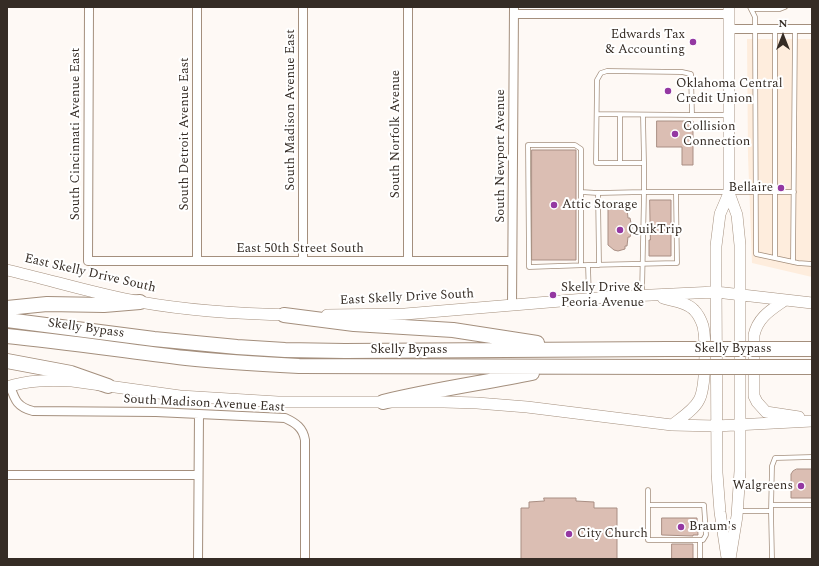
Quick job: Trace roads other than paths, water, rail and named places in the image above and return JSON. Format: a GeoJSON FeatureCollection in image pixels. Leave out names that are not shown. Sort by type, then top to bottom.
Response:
{"type":"FeatureCollection","features":[{"type":"Feature","properties":{"kind":"highway"},"geometry":{"type":"LineString","coordinates":[[7,308],[47,304],[104,304],[140,302]]}},
{"type":"Feature","properties":{"kind":"highway"},"geometry":{"type":"LineString","coordinates":[[284,315],[354,324],[453,330],[579,350]]}},
{"type":"Feature","properties":{"kind":"highway","name":"Skelly Bypass"},"geometry":{"type":"LineString","coordinates":[[7,320],[185,342],[285,350],[812,349]]}},
{"type":"Feature","properties":{"kind":"highway","name":"Skelly Bypass"},"geometry":{"type":"LineString","coordinates":[[7,336],[186,358],[299,366],[812,367]]}},
{"type":"Feature","properties":{"kind":"highway"},"geometry":{"type":"LineString","coordinates":[[7,361],[71,373],[108,386]]}},
{"type":"Feature","properties":{"kind":"highway"},"geometry":{"type":"LineString","coordinates":[[383,402],[425,392],[566,367]]}},
{"type":"Feature","properties":{"kind":"main road"},"geometry":{"type":"LineString","coordinates":[[729,11],[729,193],[737,215],[740,245],[740,471],[738,511],[729,559]]}},
{"type":"Feature","properties":{"kind":"main road"},"geometry":{"type":"LineString","coordinates":[[729,193],[720,214],[716,246],[717,473],[723,528],[729,559]]}},
{"type":"Feature","properties":{"kind":"main road","name":"East Skelly Drive South"},"geometry":{"type":"LineString","coordinates":[[7,270],[105,295],[140,302],[229,312],[284,315],[405,314],[589,298],[716,292],[812,303]]}},
{"type":"Feature","properties":{"kind":"main road"},"geometry":{"type":"LineString","coordinates":[[647,295],[688,306],[698,314],[703,327],[704,378],[702,393],[694,407],[672,425]]}},
{"type":"Feature","properties":{"kind":"main road"},"geometry":{"type":"LineString","coordinates":[[785,300],[764,315],[756,327],[754,335],[754,396],[766,412],[812,420]]}},
{"type":"Feature","properties":{"kind":"main road"},"geometry":{"type":"LineString","coordinates":[[9,386],[25,382],[57,380],[180,396],[286,402],[477,403],[527,407],[672,425],[716,426],[812,420]]}},
{"type":"Feature","properties":{"kind":"street","name":"South Cincinnati Avenue East"},"geometry":{"type":"LineString","coordinates":[[88,261],[89,7]]}},
{"type":"Feature","properties":{"kind":"street","name":"South Detroit Avenue East"},"geometry":{"type":"LineString","coordinates":[[197,7],[197,261]]}},
{"type":"Feature","properties":{"kind":"street","name":"South Madison Avenue East"},"geometry":{"type":"LineString","coordinates":[[303,7],[303,260]]}},
{"type":"Feature","properties":{"kind":"street","name":"South Norfolk Avenue"},"geometry":{"type":"LineString","coordinates":[[408,7],[408,261]]}},
{"type":"Feature","properties":{"kind":"street"},"geometry":{"type":"LineString","coordinates":[[514,10],[729,11]]}},
{"type":"Feature","properties":{"kind":"street","name":"South Newport Avenue"},"geometry":{"type":"LineString","coordinates":[[512,305],[514,10]]}},
{"type":"Feature","properties":{"kind":"street"},"geometry":{"type":"LineString","coordinates":[[729,29],[812,29]]}},
{"type":"Feature","properties":{"kind":"street","name":"East 50th Street South"},"geometry":{"type":"LineString","coordinates":[[88,261],[512,261]]}},
{"type":"Feature","properties":{"kind":"street","name":"South Madison Avenue East"},"geometry":{"type":"LineString","coordinates":[[9,386],[17,402],[24,409],[33,411],[156,412],[285,418],[294,422],[304,431],[305,440],[305,559]]}},
{"type":"Feature","properties":{"kind":"street"},"geometry":{"type":"LineString","coordinates":[[198,559],[199,414]]}},
{"type":"Feature","properties":{"kind":"street"},"geometry":{"type":"LineString","coordinates":[[7,475],[198,475]]}},
{"type":"Feature","properties":{"kind":"lane"},"geometry":{"type":"LineString","coordinates":[[750,8],[780,9],[785,7]]}},
{"type":"Feature","properties":{"kind":"lane"},"geometry":{"type":"LineString","coordinates":[[750,8],[755,17],[756,254],[812,264]]}},
{"type":"Feature","properties":{"kind":"lane"},"geometry":{"type":"LineString","coordinates":[[775,29],[775,258]]}},
{"type":"Feature","properties":{"kind":"lane"},"geometry":{"type":"LineString","coordinates":[[794,262],[795,29]]}},
{"type":"Feature","properties":{"kind":"lane"},"geometry":{"type":"LineString","coordinates":[[644,163],[596,163],[597,80],[601,73],[607,71],[682,72],[691,74],[692,115]]}},
{"type":"Feature","properties":{"kind":"lane"},"geometry":{"type":"LineString","coordinates":[[596,114],[729,115]]}},
{"type":"Feature","properties":{"kind":"lane"},"geometry":{"type":"LineString","coordinates":[[620,114],[620,163]]}},
{"type":"Feature","properties":{"kind":"lane"},"geometry":{"type":"LineString","coordinates":[[643,115],[643,264],[647,295]]}},
{"type":"Feature","properties":{"kind":"lane"},"geometry":{"type":"LineString","coordinates":[[581,265],[581,149],[575,145],[528,145],[529,267],[677,263],[676,192]]}},
{"type":"Feature","properties":{"kind":"lane"},"geometry":{"type":"LineString","coordinates":[[581,192],[794,192]]}},
{"type":"Feature","properties":{"kind":"lane"},"geometry":{"type":"LineString","coordinates":[[598,192],[599,265]]}},
{"type":"Feature","properties":{"kind":"lane"},"geometry":{"type":"LineString","coordinates":[[588,265],[589,298]]}},
{"type":"Feature","properties":{"kind":"lane"},"geometry":{"type":"LineString","coordinates":[[772,559],[772,466],[775,458],[812,457]]}},
{"type":"Feature","properties":{"kind":"lane"},"geometry":{"type":"LineString","coordinates":[[648,490],[648,505],[648,540],[703,540],[706,535],[704,505],[648,505]]}},
{"type":"Feature","properties":{"kind":"lane"},"geometry":{"type":"LineString","coordinates":[[772,505],[812,505]]}},
{"type":"Feature","properties":{"kind":"lane"},"geometry":{"type":"LineString","coordinates":[[738,511],[771,511]]}},
{"type":"Feature","properties":{"kind":"lane"},"geometry":{"type":"LineString","coordinates":[[706,528],[723,528]]}},
{"type":"Feature","properties":{"kind":"lane"},"geometry":{"type":"LineString","coordinates":[[700,540],[700,559]]}},
{"type":"Feature","properties":{"kind":"place","name":"Edwards Tax & Accounting"},"geometry":{"type":"Point","coordinates":[693,42]}},
{"type":"Feature","properties":{"kind":"place","name":"Oklahoma Central Credit Union"},"geometry":{"type":"Point","coordinates":[668,91]}},
{"type":"Feature","properties":{"kind":"place","name":"Collision Connection"},"geometry":{"type":"Point","coordinates":[675,134]}},
{"type":"Feature","properties":{"kind":"place","name":"Bellaire"},"geometry":{"type":"Point","coordinates":[781,188]}},
{"type":"Feature","properties":{"kind":"place","name":"Attic Storage"},"geometry":{"type":"Point","coordinates":[554,205]}},
{"type":"Feature","properties":{"kind":"place","name":"QuikTrip"},"geometry":{"type":"Point","coordinates":[620,230]}},
{"type":"Feature","properties":{"kind":"place","name":"Skelly Drive & Peoria Avenue"},"geometry":{"type":"Point","coordinates":[553,295]}},
{"type":"Feature","properties":{"kind":"place","name":"Walgreens"},"geometry":{"type":"Point","coordinates":[801,486]}},
{"type":"Feature","properties":{"kind":"place","name":"Braum's"},"geometry":{"type":"Point","coordinates":[681,527]}},
{"type":"Feature","properties":{"kind":"place","name":"City Church"},"geometry":{"type":"Point","coordinates":[569,534]}}]}
